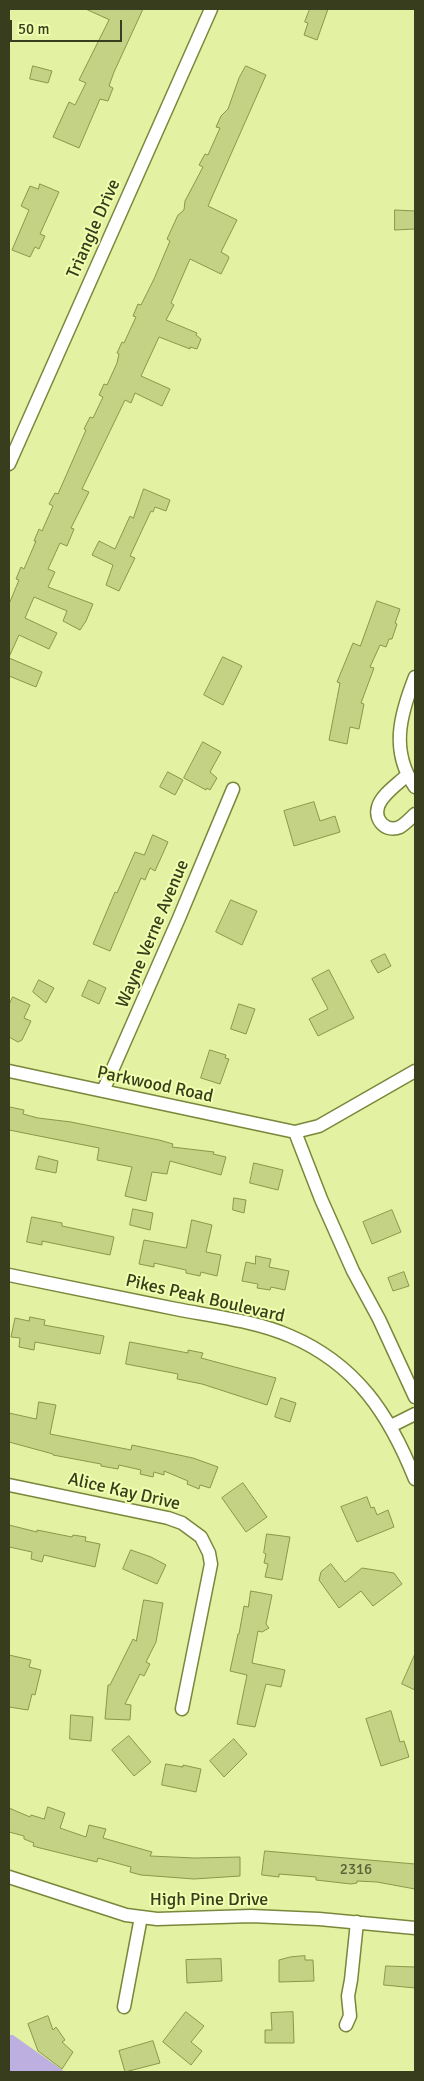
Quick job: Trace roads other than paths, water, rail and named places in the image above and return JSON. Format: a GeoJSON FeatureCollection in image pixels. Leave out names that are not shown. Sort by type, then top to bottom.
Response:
{"type":"FeatureCollection","features":[{"type":"Feature","properties":{"kind":"street","name":"Triangle Drive"},"geometry":{"type":"LineString","coordinates":[[9,464],[212,9]]}},
{"type":"Feature","properties":{"kind":"street"},"geometry":{"type":"LineString","coordinates":[[415,677],[400,729],[401,759],[407,775],[415,787]]}},
{"type":"Feature","properties":{"kind":"street"},"geometry":{"type":"LineString","coordinates":[[407,775],[382,798],[378,806],[377,816],[382,825],[391,828],[400,827],[415,814]]}},
{"type":"Feature","properties":{"kind":"street","name":"Wayne Verne Avenue"},"geometry":{"type":"LineString","coordinates":[[103,1091],[180,918],[234,789]]}},
{"type":"Feature","properties":{"kind":"street","name":"Parkwood Road"},"geometry":{"type":"LineString","coordinates":[[9,1071],[295,1132],[319,1126],[415,1071]]}},
{"type":"Feature","properties":{"kind":"street"},"geometry":{"type":"LineString","coordinates":[[295,1132],[320,1199],[353,1272],[379,1319],[415,1397]]}},
{"type":"Feature","properties":{"kind":"street","name":"Pikes Peak Boulevard"},"geometry":{"type":"LineString","coordinates":[[9,1275],[235,1321],[288,1335],[328,1357],[345,1370],[371,1396],[391,1426],[415,1479]]}},
{"type":"Feature","properties":{"kind":"street"},"geometry":{"type":"LineString","coordinates":[[391,1426],[415,1414]]}},
{"type":"Feature","properties":{"kind":"street","name":"Alice Kay Drive"},"geometry":{"type":"LineString","coordinates":[[9,1485],[168,1518],[193,1529],[201,1537],[210,1554],[211,1564],[182,1709]]}},
{"type":"Feature","properties":{"kind":"street","name":"High Pine Drive"},"geometry":{"type":"LineString","coordinates":[[9,1877],[126,1915],[141,1917],[157,1919],[251,1916],[357,1922],[415,1928]]}},
{"type":"Feature","properties":{"kind":"street"},"geometry":{"type":"LineString","coordinates":[[124,2008],[141,1917]]}},
{"type":"Feature","properties":{"kind":"street"},"geometry":{"type":"LineString","coordinates":[[346,2025],[350,2016],[348,1996],[357,1922]]}}]}
